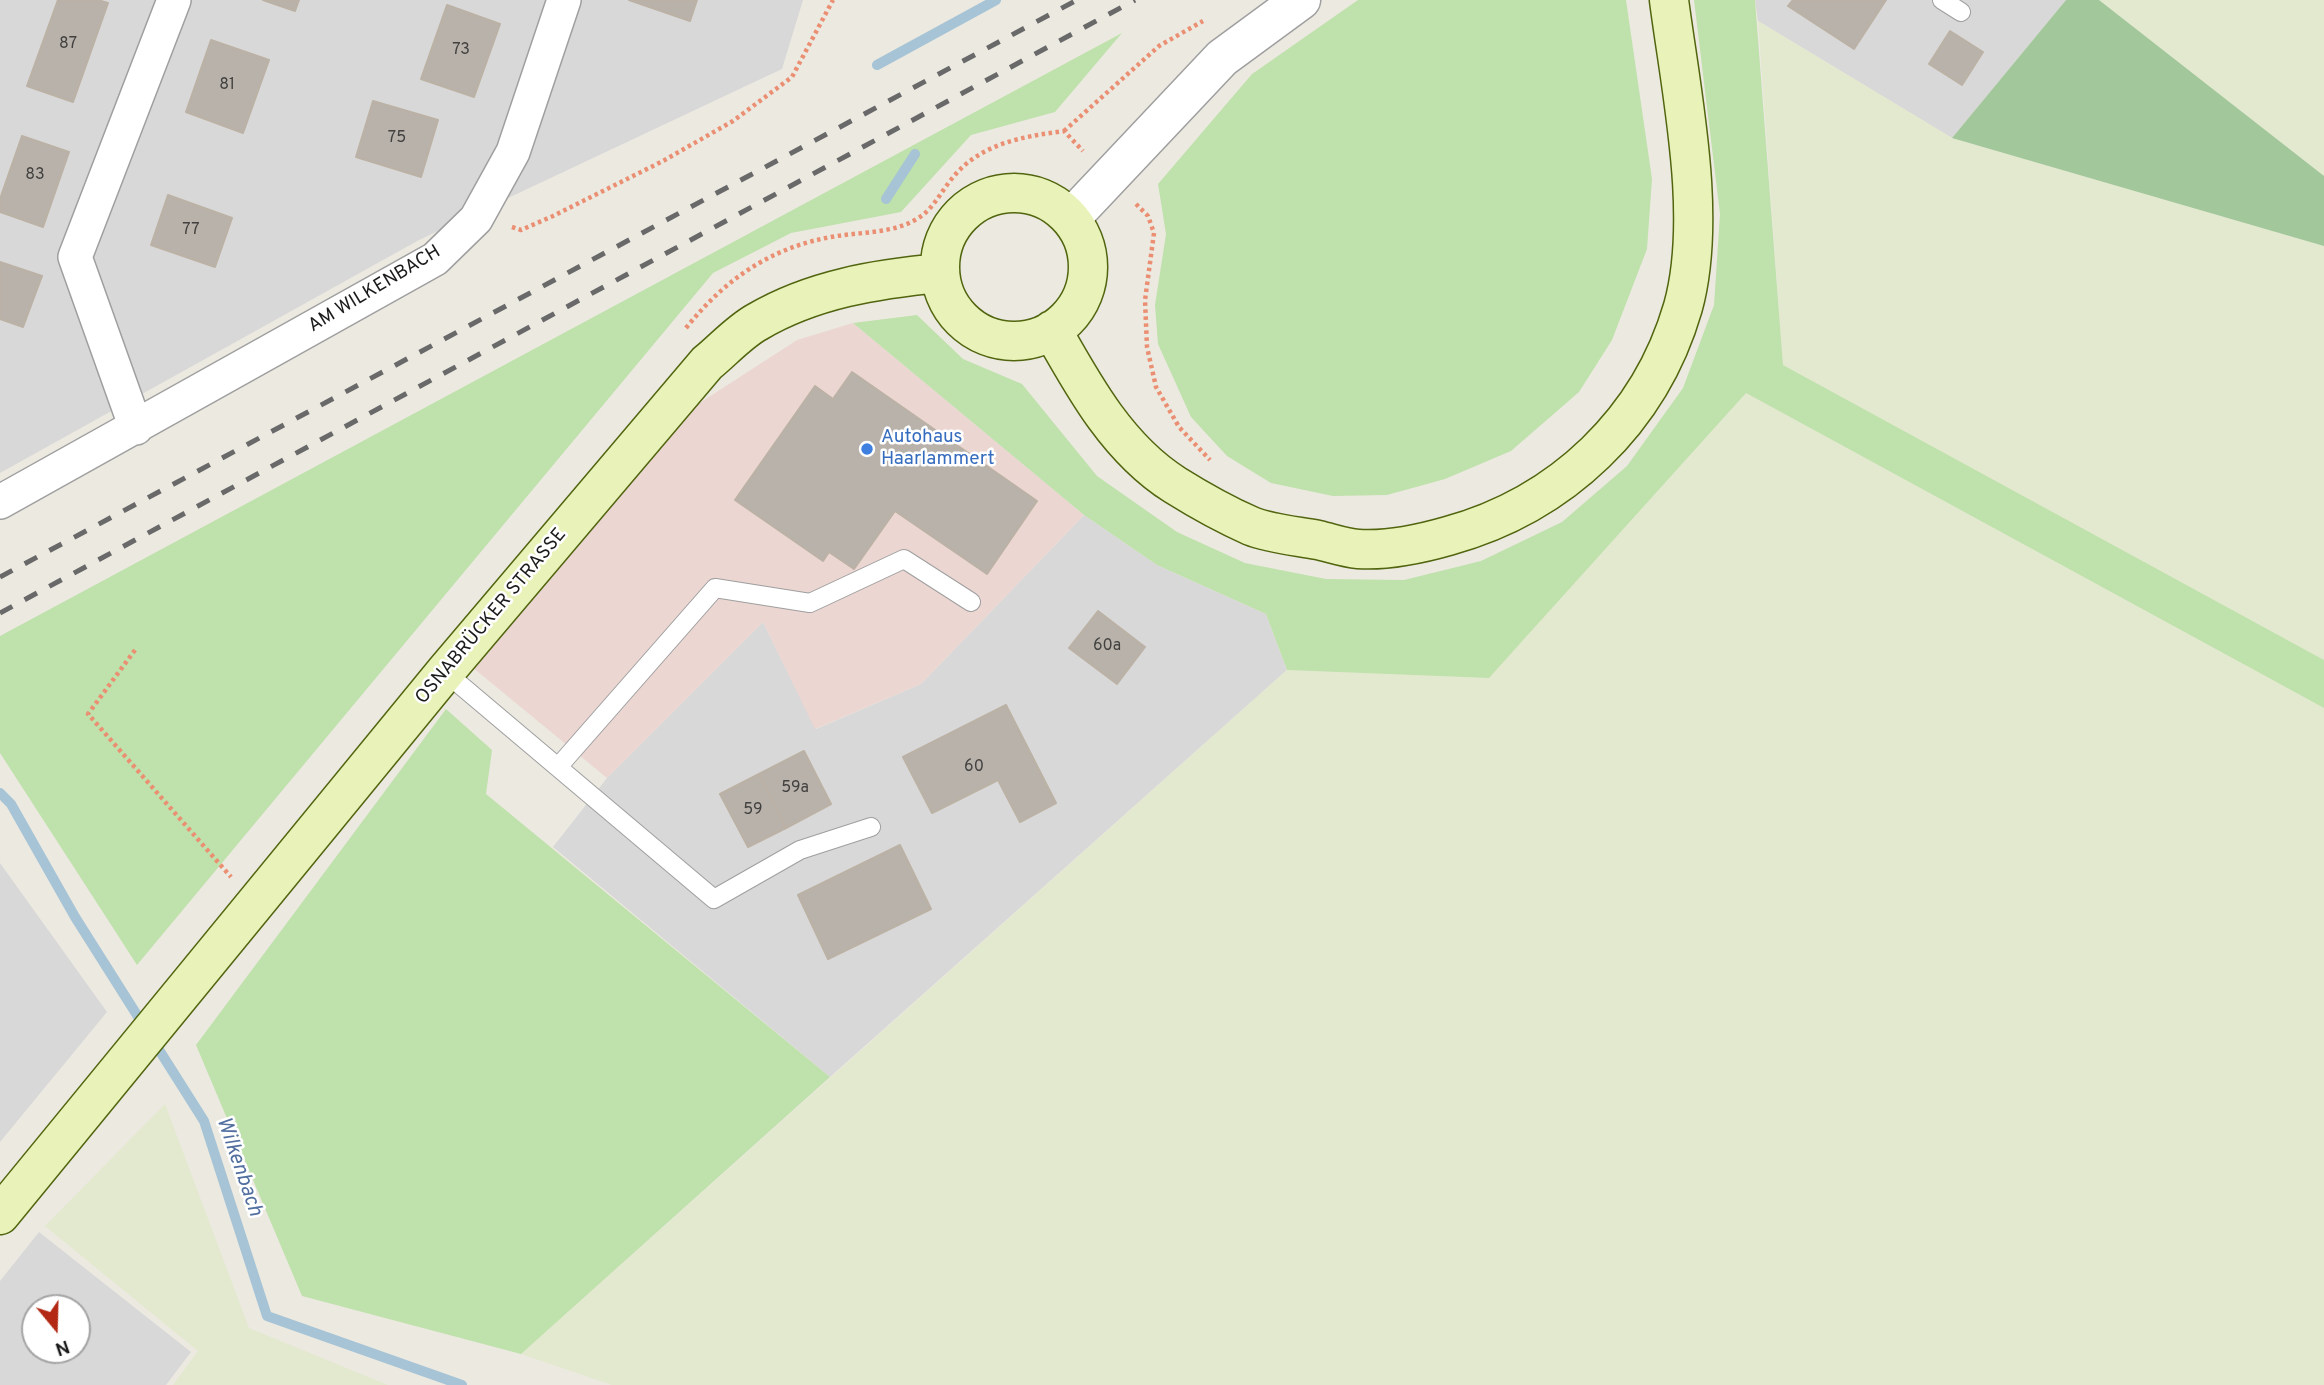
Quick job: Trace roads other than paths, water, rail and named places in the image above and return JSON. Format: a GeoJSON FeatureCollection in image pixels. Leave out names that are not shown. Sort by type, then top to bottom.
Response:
{"type":"FeatureCollection","features":[{"type":"Feature","properties":{"kind":"main road"},"geometry":{"type":"LineString","coordinates":[[1052,330],[1083,384],[1122,440],[1174,484],[1253,527],[1358,549],[1420,544],[1483,527],[1544,497],[1605,446],[1653,382],[1683,306],[1694,229],[1688,144],[1669,0]]}},
{"type":"Feature","properties":{"kind":"main road"},"geometry":{"type":"LineString","coordinates":[[1003,194],[1027,194],[1051,202],[1071,218],[1086,248],[1088,271],[1085,290],[1074,310],[1052,330],[1037,338],[1012,341],[992,338],[973,329],[955,313],[945,294],[940,273],[941,254],[947,233],[959,217],[979,202],[1003,194]]}},
{"type":"Feature","properties":{"kind":"main road","name":"OSNABRÜCKER STRASSE"},"geometry":{"type":"LineString","coordinates":[[0,1215],[445,671],[707,363],[756,322],[812,297],[874,279],[940,273]]}},
{"type":"Feature","properties":{"kind":"street"},"geometry":{"type":"LineString","coordinates":[[136,429],[75,257],[174,0]]}},
{"type":"Feature","properties":{"kind":"street","name":"AM WILKENBACH"},"geometry":{"type":"LineString","coordinates":[[0,502],[136,429],[435,259],[476,219],[513,152],[564,0]]}},
{"type":"Feature","properties":{"kind":"street"},"geometry":{"type":"LineString","coordinates":[[1071,218],[1222,58],[1301,0]]}},
{"type":"Feature","properties":{"kind":"lane"},"geometry":{"type":"LineString","coordinates":[[1941,0],[1961,12]]}},
{"type":"Feature","properties":{"kind":"lane"},"geometry":{"type":"LineString","coordinates":[[558,766],[715,588],[810,603],[904,559],[971,602]]}},
{"type":"Feature","properties":{"kind":"lane"},"geometry":{"type":"LineString","coordinates":[[445,671],[714,898],[800,849],[871,827]]}},
{"type":"Feature","properties":{"kind":"waterway"},"geometry":{"type":"LineString","coordinates":[[877,65],[996,0]]}},
{"type":"Feature","properties":{"kind":"waterway"},"geometry":{"type":"LineString","coordinates":[[886,199],[915,154]]}},
{"type":"Feature","properties":{"kind":"waterway","name":"Wilkenbach"},"geometry":{"type":"LineString","coordinates":[[0,793],[11,804],[75,917],[204,1121],[267,1316],[462,1385]]}},
{"type":"Feature","properties":{"kind":"railway"},"geometry":{"type":"LineString","coordinates":[[0,577],[1077,0]]}},
{"type":"Feature","properties":{"kind":"railway"},"geometry":{"type":"LineString","coordinates":[[0,613],[1135,0]]}},
{"type":"Feature","properties":{"kind":"place","name":"Autohaus Haarlammert"},"geometry":{"type":"Point","coordinates":[867,449]}}]}
